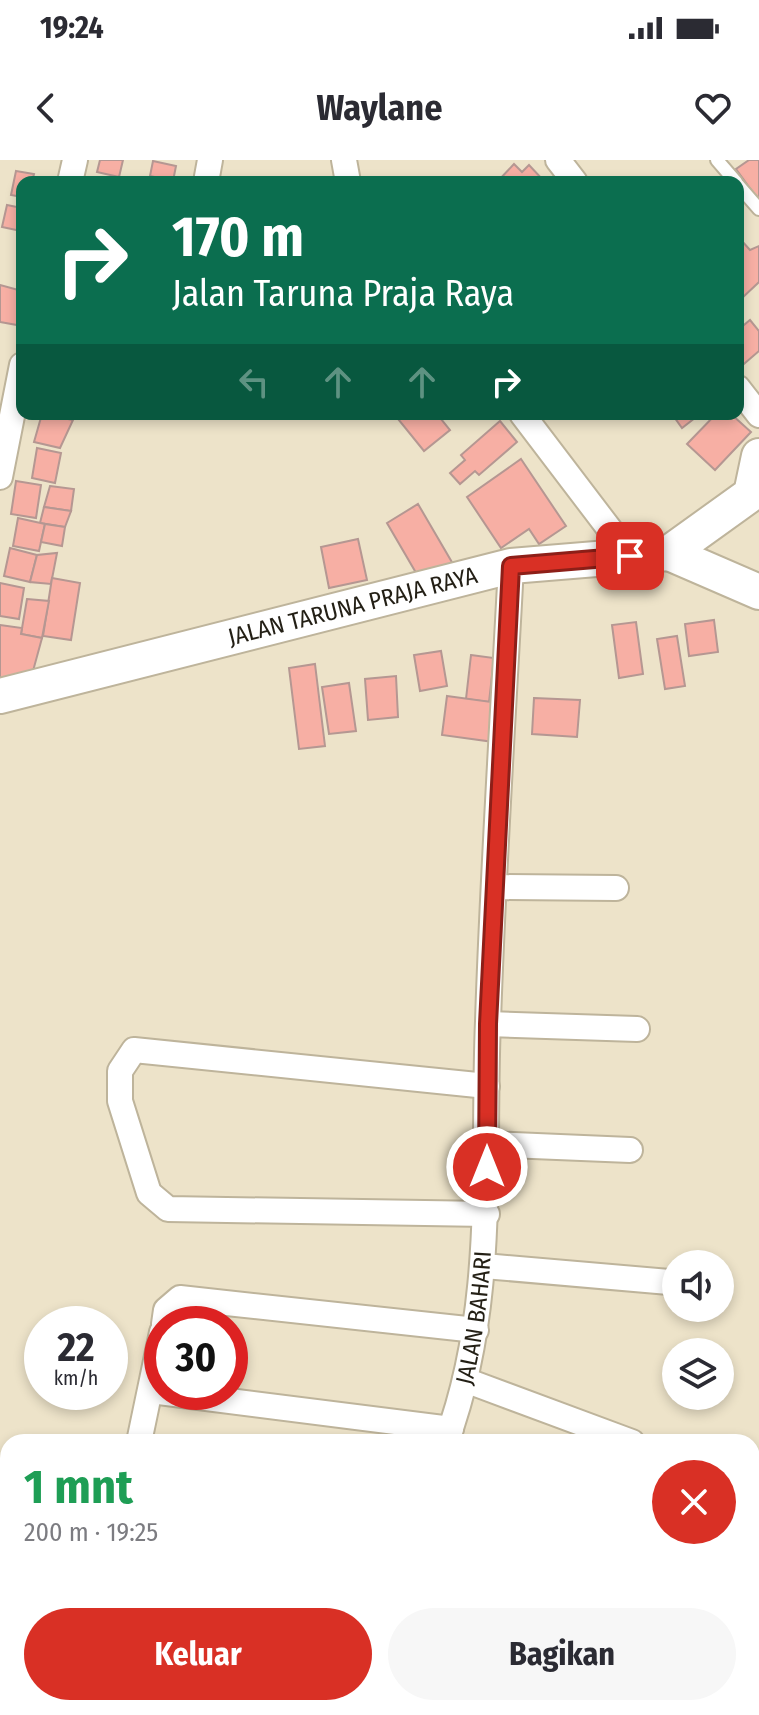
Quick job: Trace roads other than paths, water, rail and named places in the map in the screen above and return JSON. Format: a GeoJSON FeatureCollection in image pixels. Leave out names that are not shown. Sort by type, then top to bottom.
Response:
{"type":"FeatureCollection","features":[{"type":"Feature","properties":{"kind":"street"},"geometry":{"type":"LineString","coordinates":[[558,160],[570,176]]}},
{"type":"Feature","properties":{"kind":"street"},"geometry":{"type":"LineString","coordinates":[[0,477],[16,396]]}},
{"type":"Feature","properties":{"kind":"street"},"geometry":{"type":"LineString","coordinates":[[744,396],[759,415]]}},
{"type":"Feature","properties":{"kind":"street"},"geometry":{"type":"LineString","coordinates":[[527,420],[630,556]]}},
{"type":"Feature","properties":{"kind":"street"},"geometry":{"type":"LineString","coordinates":[[669,553],[755,505],[759,456]]}},
{"type":"Feature","properties":{"kind":"street"},"geometry":{"type":"LineString","coordinates":[[669,553],[759,592]]}},
{"type":"Feature","properties":{"kind":"street","name":"JALAN TARUNA PRAJA RAYA"},"geometry":{"type":"LineString","coordinates":[[0,696],[511,566],[669,553]]}},
{"type":"Feature","properties":{"kind":"street","name":"JALAN BAHARI"},"geometry":{"type":"LineString","coordinates":[[449,1434],[476,1330],[484,1266],[488,1024],[511,566]]}},
{"type":"Feature","properties":{"kind":"street"},"geometry":{"type":"LineString","coordinates":[[494,887],[616,888]]}},
{"type":"Feature","properties":{"kind":"street"},"geometry":{"type":"LineString","coordinates":[[488,1024],[637,1029]]}},
{"type":"Feature","properties":{"kind":"street"},"geometry":{"type":"LineString","coordinates":[[487,1086],[134,1050],[120,1071],[120,1101],[149,1193],[168,1209],[487,1214]]}},
{"type":"Feature","properties":{"kind":"street"},"geometry":{"type":"LineString","coordinates":[[487,1144],[630,1150]]}},
{"type":"Feature","properties":{"kind":"street"},"geometry":{"type":"LineString","coordinates":[[484,1266],[662,1281]]}},
{"type":"Feature","properties":{"kind":"street"},"geometry":{"type":"LineString","coordinates":[[171,1306],[180,1298],[476,1330]]}},
{"type":"Feature","properties":{"kind":"street"},"geometry":{"type":"LineString","coordinates":[[465,1380],[610,1434]]}},
{"type":"Feature","properties":{"kind":"street"},"geometry":{"type":"LineString","coordinates":[[248,1406],[435,1434]]}},
{"type":"Feature","properties":{"kind":"street"},"geometry":{"type":"LineString","coordinates":[[141,1434],[147,1410]]}},
{"type":"Feature","properties":{"kind":"lane"},"geometry":{"type":"LineString","coordinates":[[717,160],[731,176]]}},
{"type":"Feature","properties":{"kind":"lane"},"geometry":{"type":"LineString","coordinates":[[744,191],[759,209]]}}]}
